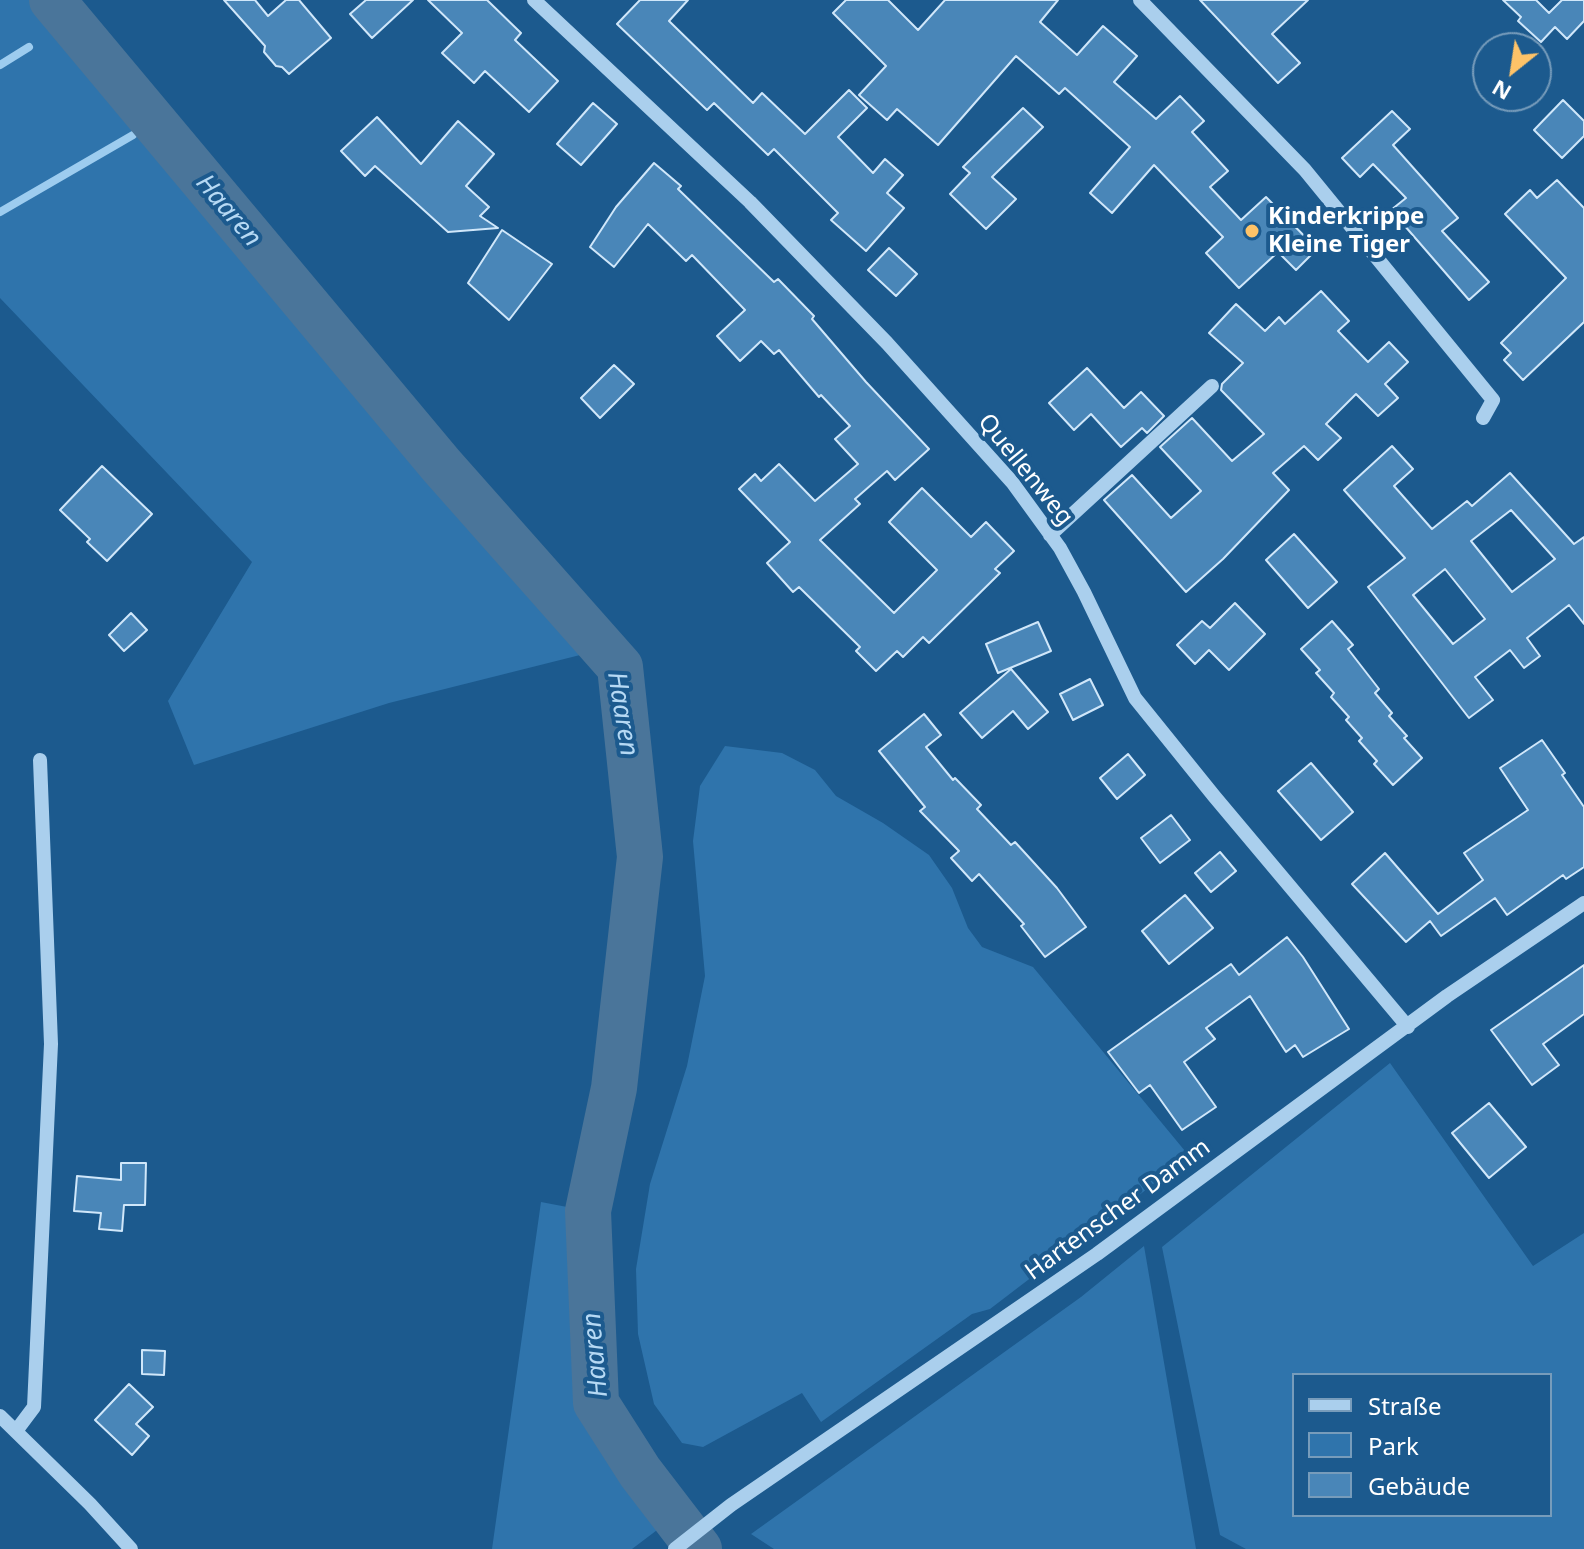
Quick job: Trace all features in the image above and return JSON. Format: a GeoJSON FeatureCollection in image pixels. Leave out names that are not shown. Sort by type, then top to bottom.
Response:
{"type":"FeatureCollection","features":[{"type":"Feature","properties":{"kind":"street","name":"Quellenweg"},"geometry":{"type":"LineString","coordinates":[[534,0],[750,202],[887,343],[1012,482],[1050,535],[1084,592],[1135,698],[1408,1027]]}},
{"type":"Feature","properties":{"kind":"street"},"geometry":{"type":"LineString","coordinates":[[1140,0],[1305,170],[1493,400],[1483,418]]}},
{"type":"Feature","properties":{"kind":"street"},"geometry":{"type":"LineString","coordinates":[[1050,535],[1212,386]]}},
{"type":"Feature","properties":{"kind":"street"},"geometry":{"type":"LineString","coordinates":[[16,1431],[34,1407],[51,1044],[40,760]]}},
{"type":"Feature","properties":{"kind":"street","name":"Hartenscher Damm"},"geometry":{"type":"LineString","coordinates":[[675,1549],[726,1510],[1097,1254],[1447,996],[1584,903]]}},
{"type":"Feature","properties":{"kind":"street"},"geometry":{"type":"LineString","coordinates":[[0,1416],[131,1549]]}},
{"type":"Feature","properties":{"kind":"green space"},"geometry":{"type":"Polygon","coordinates":[[[0,0],[52,0],[604,649],[389,703],[194,765],[168,701],[252,562],[0,298],[0,0]]]}},
{"type":"Feature","properties":{"kind":"green space"},"geometry":{"type":"Polygon","coordinates":[[[725,746],[782,753],[815,770],[836,796],[929,855],[952,888],[968,928],[982,947],[1033,967],[1185,1151],[1181,1163],[990,1309],[972,1314],[821,1422],[802,1393],[703,1447],[682,1443],[654,1404],[638,1334],[636,1269],[650,1184],[687,1066],[705,976],[693,841],[700,786],[725,746]]]}},
{"type":"Feature","properties":{"kind":"green space"},"geometry":{"type":"Polygon","coordinates":[[[1390,1063],[1533,1266],[1584,1233],[1584,1549],[1246,1549],[1220,1535],[1162,1247],[1390,1063]]]}},
{"type":"Feature","properties":{"kind":"green space"},"geometry":{"type":"Polygon","coordinates":[[[541,1202],[588,1211],[596,1403],[673,1518],[632,1549],[492,1549],[541,1202]]]}},
{"type":"Feature","properties":{"kind":"green space"},"geometry":{"type":"Polygon","coordinates":[[[1144,1246],[1196,1549],[774,1549],[751,1534],[1081,1297],[1144,1246]]]}},
{"type":"Feature","properties":{"kind":"building"},"geometry":{"type":"Polygon","coordinates":[[[224,0],[255,0],[268,16],[286,0],[299,0],[331,38],[289,74],[276,66],[264,52],[265,46],[224,0]]]}},
{"type":"Feature","properties":{"kind":"building"},"geometry":{"type":"Polygon","coordinates":[[[366,0],[413,0],[372,38],[350,14],[366,0]]]}},
{"type":"Feature","properties":{"kind":"building"},"geometry":{"type":"Polygon","coordinates":[[[428,0],[487,0],[521,33],[515,40],[558,81],[529,112],[485,71],[474,83],[442,53],[462,33],[428,0]]]}},
{"type":"Feature","properties":{"kind":"building"},"geometry":{"type":"Polygon","coordinates":[[[640,0],[688,0],[669,21],[753,103],[762,93],[805,134],[849,90],[867,108],[838,137],[873,173],[885,159],[903,175],[887,193],[904,208],[866,251],[831,220],[838,213],[774,149],[768,155],[714,103],[707,110],[617,24],[640,0]]]}},
{"type":"Feature","properties":{"kind":"building"},"geometry":{"type":"Polygon","coordinates":[[[846,0],[888,0],[918,30],[945,0],[1058,0],[1040,22],[1077,55],[1103,26],[1137,56],[1114,82],[1156,119],[1180,96],[1204,121],[1192,132],[1228,171],[1210,187],[1241,220],[1266,197],[1317,249],[1296,270],[1278,252],[1239,288],[1206,253],[1223,237],[1154,165],[1112,213],[1090,193],[1130,147],[1065,88],[1059,94],[1016,56],[938,145],[897,109],[887,120],[859,95],[886,66],[833,13],[846,0]]]}},
{"type":"Feature","properties":{"kind":"building"},"geometry":{"type":"Polygon","coordinates":[[[1200,0],[1308,0],[1272,34],[1300,63],[1278,83],[1200,0]]]}},
{"type":"Feature","properties":{"kind":"building"},"geometry":{"type":"Polygon","coordinates":[[[1503,0],[1536,0],[1549,13],[1562,0],[1584,0],[1584,21],[1567,39],[1555,27],[1550,32],[1530,32],[1518,21],[1521,17],[1503,0]]]}},
{"type":"Feature","properties":{"kind":"building"},"geometry":{"type":"Polygon","coordinates":[[[1563,100],[1584,121],[1584,136],[1562,158],[1534,130],[1563,100]]]}},
{"type":"Feature","properties":{"kind":"building"},"geometry":{"type":"Polygon","coordinates":[[[593,103],[617,124],[581,165],[557,144],[593,103]]]}},
{"type":"Feature","properties":{"kind":"building"},"geometry":{"type":"Polygon","coordinates":[[[1023,108],[1043,127],[992,177],[1016,199],[986,229],[950,194],[970,173],[963,167],[1023,108]]]}},
{"type":"Feature","properties":{"kind":"building"},"geometry":{"type":"Polygon","coordinates":[[[1392,111],[1410,129],[1393,145],[1458,218],[1442,231],[1489,282],[1469,300],[1391,210],[1406,198],[1373,164],[1360,177],[1342,158],[1392,111]]]}},
{"type":"Feature","properties":{"kind":"building"},"geometry":{"type":"Polygon","coordinates":[[[377,117],[421,164],[458,121],[494,154],[466,186],[489,207],[480,216],[498,228],[448,232],[375,166],[365,176],[341,151],[377,117]]]}},
{"type":"Feature","properties":{"kind":"building"},"geometry":{"type":"Polygon","coordinates":[[[654,163],[681,186],[678,189],[774,282],[778,279],[814,316],[812,319],[866,382],[929,449],[895,480],[887,471],[855,499],[860,504],[820,540],[894,613],[937,570],[889,522],[922,488],[971,537],[986,522],[1014,551],[995,569],[1000,573],[929,643],[923,637],[903,657],[897,651],[876,671],[856,651],[860,647],[799,587],[793,592],[767,563],[790,542],[739,489],[755,474],[761,481],[779,464],[815,501],[858,464],[835,439],[850,426],[821,395],[819,397],[779,350],[774,354],[761,341],[740,361],[717,336],[745,310],[692,255],[686,261],[648,224],[614,267],[590,247],[616,207],[654,163]]]}},
{"type":"Feature","properties":{"kind":"building"},"geometry":{"type":"Polygon","coordinates":[[[1557,180],[1584,208],[1584,322],[1523,380],[1504,360],[1511,353],[1501,343],[1566,278],[1505,214],[1530,190],[1537,198],[1557,180]]]}},
{"type":"Feature","properties":{"kind":"building"},"geometry":{"type":"Polygon","coordinates":[[[502,230],[552,264],[509,320],[468,283],[502,230]]]}},
{"type":"Feature","properties":{"kind":"building"},"geometry":{"type":"Polygon","coordinates":[[[889,248],[917,274],[896,296],[868,270],[889,248]]]}},
{"type":"Feature","properties":{"kind":"building"},"geometry":{"type":"Polygon","coordinates":[[[1321,291],[1349,321],[1338,331],[1368,362],[1389,342],[1408,362],[1385,384],[1398,398],[1378,416],[1356,394],[1326,424],[1341,438],[1318,460],[1304,446],[1273,473],[1289,490],[1223,559],[1186,592],[1104,500],[1132,475],[1171,518],[1201,491],[1160,447],[1192,418],[1232,461],[1264,434],[1221,390],[1222,384],[1243,363],[1209,333],[1236,304],[1265,331],[1279,317],[1285,324],[1321,291]]]}},
{"type":"Feature","properties":{"kind":"building"},"geometry":{"type":"Polygon","coordinates":[[[614,365],[634,384],[600,418],[581,398],[614,365]]]}},
{"type":"Feature","properties":{"kind":"building"},"geometry":{"type":"Polygon","coordinates":[[[1087,368],[1124,408],[1141,392],[1164,416],[1147,433],[1142,428],[1121,447],[1091,414],[1074,430],[1049,403],[1087,368]]]}},
{"type":"Feature","properties":{"kind":"building"},"geometry":{"type":"Polygon","coordinates":[[[1392,446],[1413,469],[1394,486],[1432,529],[1467,501],[1472,506],[1510,473],[1574,544],[1584,537],[1584,624],[1569,605],[1527,638],[1540,656],[1524,668],[1510,650],[1475,677],[1493,700],[1469,718],[1368,587],[1405,558],[1344,490],[1392,446]],[[1511,510],[1471,541],[1512,592],[1555,559],[1511,510]],[[1445,569],[1413,595],[1453,644],[1485,619],[1445,569]]]}},
{"type":"Feature","properties":{"kind":"building"},"geometry":{"type":"Polygon","coordinates":[[[102,466],[152,514],[107,561],[87,542],[90,539],[60,510],[102,466]]]}},
{"type":"Feature","properties":{"kind":"building"},"geometry":{"type":"Polygon","coordinates":[[[1294,534],[1337,582],[1308,608],[1266,560],[1294,534]]]}},
{"type":"Feature","properties":{"kind":"building"},"geometry":{"type":"Polygon","coordinates":[[[1235,603],[1265,634],[1229,670],[1209,650],[1195,664],[1177,645],[1202,621],[1210,628],[1235,603]]]}},
{"type":"Feature","properties":{"kind":"building"},"geometry":{"type":"Polygon","coordinates":[[[131,613],[147,630],[124,651],[109,635],[131,613]]]}},
{"type":"Feature","properties":{"kind":"building"},"geometry":{"type":"Polygon","coordinates":[[[1332,621],[1353,645],[1348,649],[1379,689],[1375,693],[1392,713],[1389,716],[1422,758],[1393,785],[1374,764],[1377,761],[1346,720],[1349,717],[1331,697],[1334,693],[1316,673],[1320,670],[1301,649],[1332,621]]]}},
{"type":"Feature","properties":{"kind":"building"},"geometry":{"type":"Polygon","coordinates":[[[1038,622],[1051,651],[998,673],[986,644],[1038,622]]]}},
{"type":"Feature","properties":{"kind":"building"},"geometry":{"type":"Polygon","coordinates":[[[1011,669],[1048,712],[1028,729],[1013,711],[982,738],[960,713],[1011,669]]]}},
{"type":"Feature","properties":{"kind":"building"},"geometry":{"type":"Polygon","coordinates":[[[1090,679],[1103,705],[1073,720],[1060,694],[1090,679]]]}},
{"type":"Feature","properties":{"kind":"building"},"geometry":{"type":"Polygon","coordinates":[[[924,714],[941,735],[926,747],[953,780],[955,778],[981,805],[977,809],[1011,845],[1015,842],[1057,888],[1086,927],[1045,957],[1021,926],[1024,924],[979,874],[972,881],[951,858],[959,851],[920,811],[925,807],[879,751],[924,714]]]}},
{"type":"Feature","properties":{"kind":"building"},"geometry":{"type":"Polygon","coordinates":[[[1542,740],[1584,807],[1584,867],[1566,879],[1563,875],[1507,915],[1495,898],[1441,936],[1430,921],[1406,942],[1352,884],[1385,853],[1438,914],[1483,880],[1464,853],[1528,810],[1500,768],[1542,740]]]}},
{"type":"Feature","properties":{"kind":"building"},"geometry":{"type":"Polygon","coordinates":[[[1128,754],[1145,775],[1117,799],[1100,778],[1128,754]]]}},
{"type":"Feature","properties":{"kind":"building"},"geometry":{"type":"Polygon","coordinates":[[[1311,763],[1353,812],[1321,840],[1278,791],[1311,763]]]}},
{"type":"Feature","properties":{"kind":"building"},"geometry":{"type":"Polygon","coordinates":[[[1171,815],[1190,840],[1160,863],[1141,838],[1171,815]]]}},
{"type":"Feature","properties":{"kind":"building"},"geometry":{"type":"Polygon","coordinates":[[[1220,852],[1236,871],[1211,892],[1195,873],[1220,852]]]}},
{"type":"Feature","properties":{"kind":"building"},"geometry":{"type":"Polygon","coordinates":[[[1185,895],[1213,928],[1169,964],[1142,931],[1185,895]]]}},
{"type":"Feature","properties":{"kind":"building"},"geometry":{"type":"Polygon","coordinates":[[[1287,937],[1349,1029],[1303,1057],[1295,1045],[1286,1052],[1250,996],[1206,1028],[1215,1039],[1184,1062],[1216,1107],[1182,1130],[1150,1085],[1139,1093],[1108,1052],[1231,964],[1239,975],[1287,937]]]}},
{"type":"Feature","properties":{"kind":"building"},"geometry":{"type":"Polygon","coordinates":[[[1584,965],[1584,1014],[1543,1044],[1559,1065],[1532,1085],[1491,1030],[1584,965]]]}},
{"type":"Feature","properties":{"kind":"building"},"geometry":{"type":"Polygon","coordinates":[[[1489,1103],[1526,1147],[1489,1178],[1452,1133],[1489,1103]]]}},
{"type":"Feature","properties":{"kind":"building"},"geometry":{"type":"Polygon","coordinates":[[[121,1163],[146,1163],[145,1205],[124,1205],[122,1231],[99,1229],[101,1213],[74,1211],[77,1176],[121,1180],[121,1163]]]}},
{"type":"Feature","properties":{"kind":"building"},"geometry":{"type":"Polygon","coordinates":[[[142,1350],[165,1351],[164,1375],[142,1374],[142,1350]]]}},
{"type":"Feature","properties":{"kind":"building"},"geometry":{"type":"Polygon","coordinates":[[[129,1384],[153,1407],[136,1424],[149,1436],[132,1455],[95,1420],[129,1384]]]}},
{"type":"Feature","properties":{"kind":"waterway","name":"Haaren"},"geometry":{"type":"LineString","coordinates":[[52,0],[441,465],[620,667],[640,857],[614,1088],[588,1211],[596,1403],[640,1472],[699,1549]]}},
{"type":"Feature","properties":{"kind":"waterway"},"geometry":{"type":"LineString","coordinates":[[0,65],[29,47]]}},
{"type":"Feature","properties":{"kind":"waterway"},"geometry":{"type":"LineString","coordinates":[[0,212],[133,135]]}},
{"type":"Feature","properties":{"kind":"place","name":"Kinderkrippe Kleine Tiger"},"geometry":{"type":"Point","coordinates":[1252,231]}}]}
